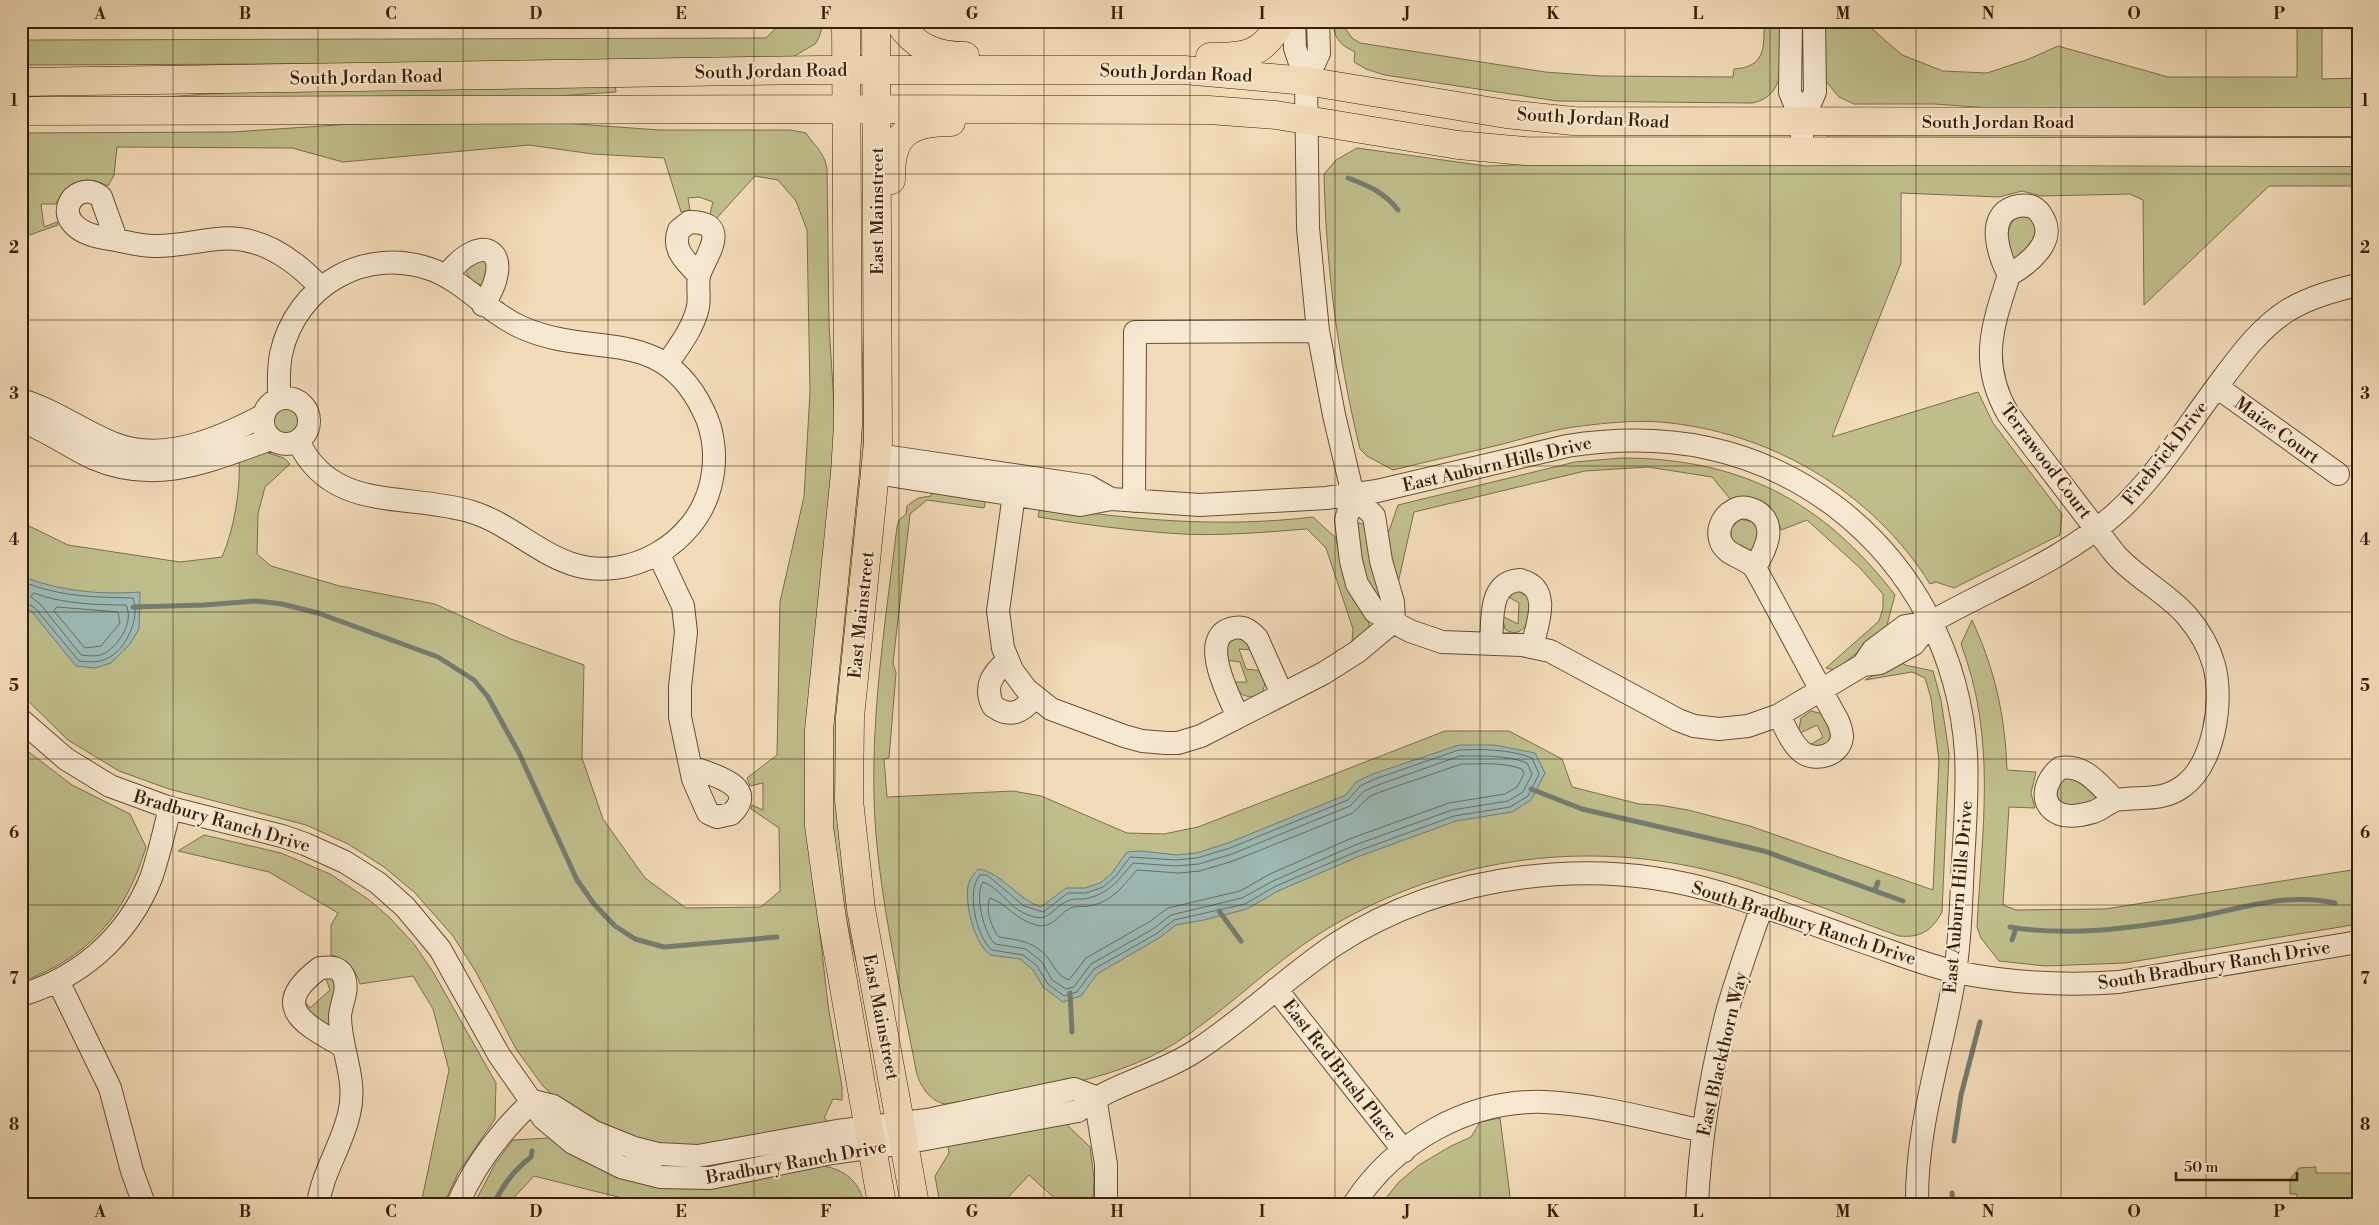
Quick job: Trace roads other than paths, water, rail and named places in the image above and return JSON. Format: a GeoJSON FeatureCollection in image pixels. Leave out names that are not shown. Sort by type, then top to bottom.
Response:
{"type":"FeatureCollection","features":[{"type":"Feature","properties":{"kind":"main road","name":"East Mainstreet"},"geometry":{"type":"LineString","coordinates":[[846,21],[847,446],[820,708],[817,773],[823,865],[882,1204]]}},
{"type":"Feature","properties":{"kind":"main road","name":"East Mainstreet"},"geometry":{"type":"LineString","coordinates":[[876,21],[878,315],[876,464],[850,717],[849,800],[861,909],[914,1204]]}},
{"type":"Feature","properties":{"kind":"main road"},"geometry":{"type":"LineString","coordinates":[[898,21],[917,44],[931,52],[956,56],[983,56],[1004,71]]}},
{"type":"Feature","properties":{"kind":"main road"},"geometry":{"type":"LineString","coordinates":[[1156,70],[1188,56],[1231,57],[1254,52],[1268,42],[1281,21]]}},
{"type":"Feature","properties":{"kind":"main road","name":"South Jordan Road"},"geometry":{"type":"LineString","coordinates":[[21,82],[846,70],[1202,70],[1306,81],[1554,120],[2358,122]]}},
{"type":"Feature","properties":{"kind":"main road","name":"South Jordan Road"},"geometry":{"type":"LineString","coordinates":[[21,111],[876,108],[1209,110],[1306,119],[1458,145],[1516,151],[2358,152]]}},
{"type":"Feature","properties":{"kind":"main road"},"geometry":{"type":"LineString","coordinates":[[878,315],[892,286],[890,170],[893,150],[899,138],[918,126],[942,122],[1005,122],[1029,110]]}},
{"type":"Feature","properties":{"kind":"street"},"geometry":{"type":"LineString","coordinates":[[1294,21],[1295,48],[1306,81],[1309,247],[1318,332],[1334,415],[1353,495],[1374,516],[1381,561],[1393,602],[1394,621]]}},
{"type":"Feature","properties":{"kind":"street"},"geometry":{"type":"LineString","coordinates":[[1306,81],[1319,53],[1318,21]]}},
{"type":"Feature","properties":{"kind":"street"},"geometry":{"type":"LineString","coordinates":[[1791,21],[1790,92],[1802,122],[1802,152]]}},
{"type":"Feature","properties":{"kind":"street"},"geometry":{"type":"LineString","coordinates":[[1802,122],[1815,92],[1814,21]]}},
{"type":"Feature","properties":{"kind":"street"},"geometry":{"type":"LineString","coordinates":[[116,239],[154,246],[219,238],[246,240],[261,244],[287,257],[320,287]]}},
{"type":"Feature","properties":{"kind":"street"},"geometry":{"type":"LineString","coordinates":[[446,276],[458,262],[471,252],[481,249],[496,256],[498,270],[494,289],[483,304]]}},
{"type":"Feature","properties":{"kind":"street"},"geometry":{"type":"LineString","coordinates":[[271,439],[265,430],[272,407],[285,340],[293,322],[309,298],[320,287],[348,271],[376,263],[414,264],[446,276],[483,304],[518,326],[540,335],[573,343],[626,347],[667,364],[690,387],[704,411],[712,436],[714,460],[710,487],[700,511],[682,535],[658,553],[633,563],[609,568],[572,564],[496,521],[472,512],[440,504],[375,498],[354,492],[333,481],[313,465],[298,441]]}},
{"type":"Feature","properties":{"kind":"street","name":"Terrawood Court"},"geometry":{"type":"LineString","coordinates":[[2009,275],[1997,313],[1990,348],[1990,366],[1995,390],[2008,414],[2123,563],[2186,615],[2209,650],[2217,681],[2217,711],[2208,750],[2199,771],[2192,779],[2173,793],[2153,799],[2114,800]]}},
{"type":"Feature","properties":{"kind":"street"},"geometry":{"type":"LineString","coordinates":[[667,364],[685,338],[695,316],[699,296],[699,276]]}},
{"type":"Feature","properties":{"kind":"street","name":"Firebrick Drive"},"geometry":{"type":"LineString","coordinates":[[1931,622],[2041,565],[2083,541],[2097,530],[2146,481],[2249,344],[2290,309],[2322,294],[2358,285]]}},
{"type":"Feature","properties":{"kind":"street"},"geometry":{"type":"LineString","coordinates":[[1134,501],[1135,332],[1318,332]]}},
{"type":"Feature","properties":{"kind":"street","name":"Maize Court"},"geometry":{"type":"LineString","coordinates":[[2217,387],[2338,474]]}},
{"type":"Feature","properties":{"kind":"street"},"geometry":{"type":"LineString","coordinates":[[21,400],[52,411],[91,456],[127,469],[172,470],[192,455],[272,407],[294,399],[305,408],[309,422],[304,436],[298,441],[286,444],[271,439],[192,455]]}},
{"type":"Feature","properties":{"kind":"street"},"geometry":{"type":"LineString","coordinates":[[21,421],[72,433]]}},
{"type":"Feature","properties":{"kind":"street","name":"East Auburn Hills Drive"},"geometry":{"type":"LineString","coordinates":[[876,464],[1014,494],[1080,505],[1111,499],[1229,504],[1295,501],[1353,495],[1567,446],[1601,441],[1676,441],[1714,448],[1753,460],[1784,474],[1844,514],[1875,541],[1898,567],[1931,622],[1942,645],[1956,688],[1966,755],[1964,840],[1955,972],[1921,1131],[1917,1204]]}},
{"type":"Feature","properties":{"kind":"street","name":"East Auburn Hills Drive"},"geometry":{"type":"LineString","coordinates":[[876,464],[1088,486],[1111,499]]}},
{"type":"Feature","properties":{"kind":"street"},"geometry":{"type":"LineString","coordinates":[[1014,494],[998,611],[1000,636],[1008,660],[1019,680],[1035,697],[1051,709],[1124,736],[1153,742],[1172,743],[1189,740],[1324,673],[1347,659],[1394,621]]}},
{"type":"Feature","properties":{"kind":"street"},"geometry":{"type":"LineString","coordinates":[[658,553],[683,606],[686,632],[679,702],[685,747],[691,767]]}},
{"type":"Feature","properties":{"kind":"street"},"geometry":{"type":"LineString","coordinates":[[1755,567],[1841,729],[1842,737],[1839,746],[1833,753],[1814,758],[1800,750],[1779,715]]}},
{"type":"Feature","properties":{"kind":"street"},"geometry":{"type":"LineString","coordinates":[[1491,643],[1494,601],[1498,592],[1503,584],[1520,580],[1532,586],[1541,599],[1542,606],[1532,646]]}},
{"type":"Feature","properties":{"kind":"street"},"geometry":{"type":"LineString","coordinates":[[1394,621],[1433,640],[1452,643],[1532,646],[1560,655],[1666,714],[1694,726],[1735,728],[1762,722],[1779,715],[1862,665],[1880,663],[1914,644],[1931,622]]}},
{"type":"Feature","properties":{"kind":"street"},"geometry":{"type":"LineString","coordinates":[[1238,717],[1216,656],[1217,638],[1224,632],[1237,627],[1246,628],[1252,632],[1257,638],[1282,694]]}},
{"type":"Feature","properties":{"kind":"street"},"geometry":{"type":"LineString","coordinates":[[1008,660],[995,671],[990,682],[989,698],[993,706],[1006,713],[1018,713],[1035,697]]}},
{"type":"Feature","properties":{"kind":"street","name":"Bradbury Ranch Drive"},"geometry":{"type":"LineString","coordinates":[[21,720],[53,750],[95,778],[127,793],[170,808],[282,836],[305,844],[345,862],[378,883],[405,907],[440,949],[503,1061],[534,1101],[553,1106],[581,1125],[620,1142],[658,1154],[684,1156],[902,1133]]}},
{"type":"Feature","properties":{"kind":"street"},"geometry":{"type":"LineString","coordinates":[[21,995],[58,981],[82,967],[106,946],[132,915],[151,878],[170,808]]}},
{"type":"Feature","properties":{"kind":"street","name":"South Bradbury Ranch Drive"},"geometry":{"type":"LineString","coordinates":[[902,1133],[1078,1110],[1095,1097],[1155,1074],[1186,1058],[1276,988],[1336,945],[1377,922],[1436,898],[1503,881],[1558,874],[1639,876],[1710,890],[1955,972],[2031,983],[2083,984],[2118,982],[2358,942]]}},
{"type":"Feature","properties":{"kind":"street","name":"East Blackthorn Way"},"geometry":{"type":"LineString","coordinates":[[1697,1204],[1703,1131],[1727,1013],[1762,906]]}},
{"type":"Feature","properties":{"kind":"street"},"geometry":{"type":"LineString","coordinates":[[58,981],[110,1088],[132,1171],[144,1204]]}},
{"type":"Feature","properties":{"kind":"street","name":"East Red Brush Place"},"geometry":{"type":"LineString","coordinates":[[1276,988],[1404,1151]]}},
{"type":"Feature","properties":{"kind":"street"},"geometry":{"type":"LineString","coordinates":[[318,1204],[330,1162],[346,1125],[352,1101],[351,1075],[344,1047]]}},
{"type":"Feature","properties":{"kind":"street"},"geometry":{"type":"LineString","coordinates":[[1095,1097],[1106,1164],[1106,1204]]}},
{"type":"Feature","properties":{"kind":"street"},"geometry":{"type":"LineString","coordinates":[[458,1204],[475,1170],[491,1146],[508,1125],[534,1101]]}},
{"type":"Feature","properties":{"kind":"street"},"geometry":{"type":"LineString","coordinates":[[1354,1204],[1379,1174],[1404,1151],[1430,1132],[1452,1120],[1483,1110],[1526,1102],[1576,1106],[1703,1131]]}},
{"type":"Feature","properties":{"kind":"water"},"geometry":{"type":"Polygon","coordinates":[[[21,576],[79,591],[109,593],[140,592],[139,629],[130,644],[111,663],[95,668],[76,666],[32,612],[21,604],[21,576]]]}},
{"type":"Feature","properties":{"kind":"water"},"geometry":{"type":"Polygon","coordinates":[[[1459,745],[1494,745],[1535,753],[1545,773],[1531,800],[1512,812],[1456,821],[1360,856],[1278,891],[1247,909],[1176,925],[1159,938],[1097,974],[1081,996],[1063,1002],[1044,988],[1033,970],[1020,959],[990,955],[979,942],[975,933],[969,913],[967,894],[969,882],[978,869],[994,875],[1024,898],[1041,907],[1066,888],[1085,888],[1100,883],[1112,873],[1127,852],[1141,851],[1177,855],[1196,853],[1228,843],[1346,795],[1356,782],[1373,774],[1459,745]]]}},
{"type":"Feature","properties":{"kind":"waterway"},"geometry":{"type":"LineString","coordinates":[[1348,178],[1376,190],[1398,210]]}},
{"type":"Feature","properties":{"kind":"waterway"},"geometry":{"type":"LineString","coordinates":[[133,607],[257,601],[282,604],[318,613],[438,657],[474,680],[488,697],[519,753],[577,880],[594,904],[615,926],[635,939],[664,947],[777,937]]}},
{"type":"Feature","properties":{"kind":"waterway"},"geometry":{"type":"LineString","coordinates":[[1531,789],[1582,809],[1764,851],[1903,901]]}},
{"type":"Feature","properties":{"kind":"waterway"},"geometry":{"type":"LineString","coordinates":[[1875,890],[1878,882]]}},
{"type":"Feature","properties":{"kind":"waterway"},"geometry":{"type":"LineString","coordinates":[[2010,927],[2055,931],[2101,930],[2170,922],[2280,901],[2298,899],[2335,903]]}},
{"type":"Feature","properties":{"kind":"waterway"},"geometry":{"type":"LineString","coordinates":[[1219,911],[1241,941]]}},
{"type":"Feature","properties":{"kind":"waterway"},"geometry":{"type":"LineString","coordinates":[[2012,940],[2016,928]]}},
{"type":"Feature","properties":{"kind":"waterway"},"geometry":{"type":"LineString","coordinates":[[1070,993],[1072,1032]]}},
{"type":"Feature","properties":{"kind":"waterway"},"geometry":{"type":"LineString","coordinates":[[1954,1141],[1961,1095],[1980,1022]]}},
{"type":"Feature","properties":{"kind":"waterway"},"geometry":{"type":"LineString","coordinates":[[494,1204],[505,1184],[514,1172],[531,1157],[532,1151]]}},
{"type":"Feature","properties":{"kind":"waterway"},"geometry":{"type":"LineString","coordinates":[[1952,1193],[1953,1204]]}}]}
